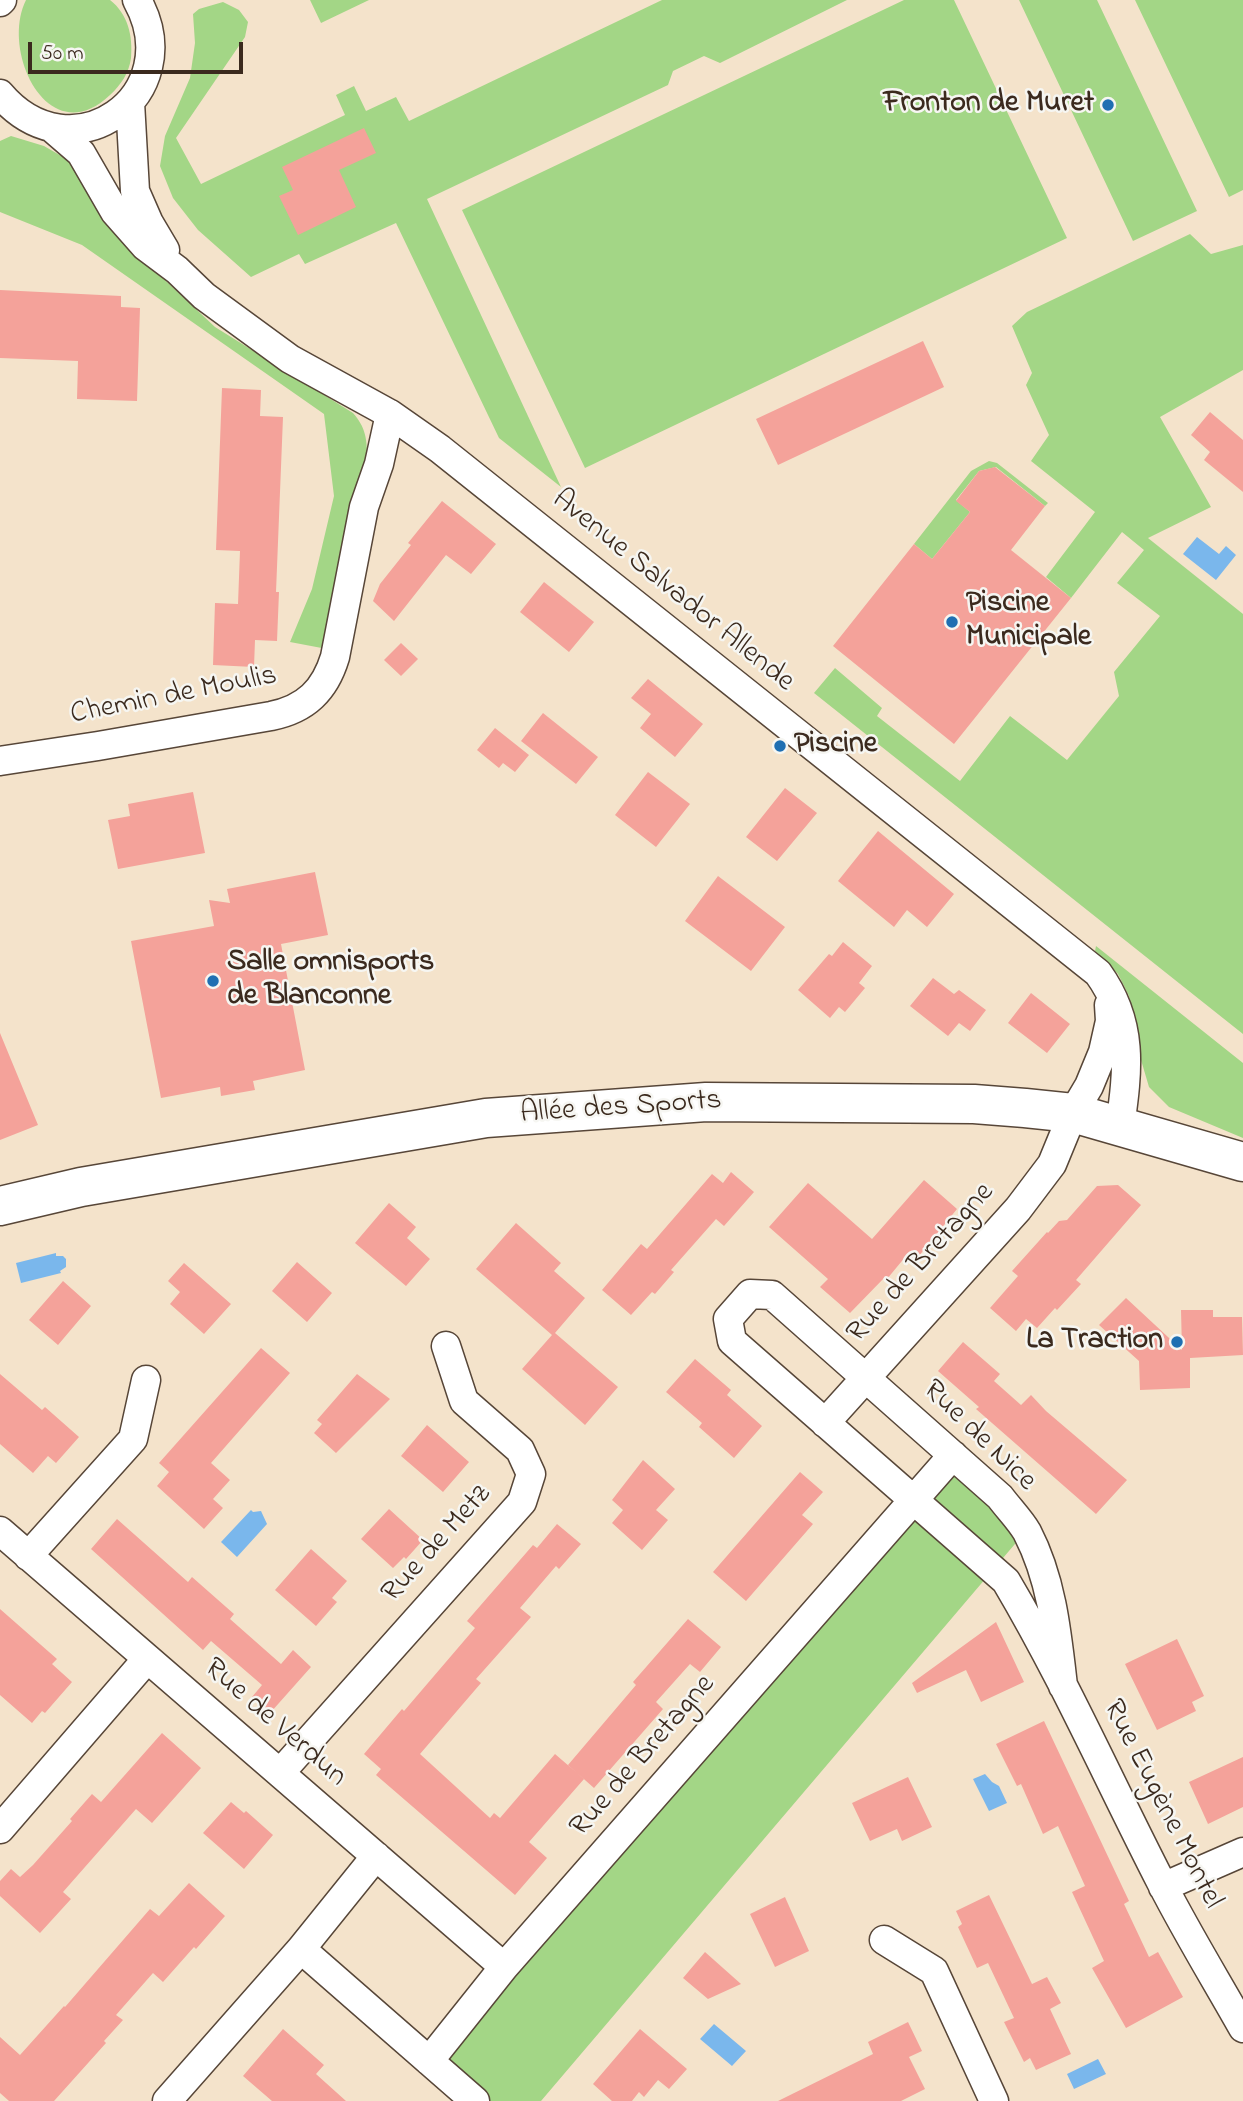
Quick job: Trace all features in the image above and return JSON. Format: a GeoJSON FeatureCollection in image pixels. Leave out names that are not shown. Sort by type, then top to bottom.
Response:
{"type":"FeatureCollection","features":[{"type":"Feature","properties":{"kind":"street"},"geometry":{"type":"LineString","coordinates":[[0,127],[41,125],[74,130],[114,116],[130,102],[142,84],[151,52],[147,19],[138,0]]}},
{"type":"Feature","properties":{"kind":"street","name":"Avenue Salvador Allende"},"geometry":{"type":"LineString","coordinates":[[0,94],[12,108],[80,153],[115,212],[138,238],[242,326],[290,359],[390,414],[440,449],[1098,973],[1109,988],[1123,1021],[1125,1087],[1120,1127]]}},
{"type":"Feature","properties":{"kind":"street","name":"Avenue Salvador Allende"},"geometry":{"type":"LineString","coordinates":[[130,102],[135,191],[149,223],[177,271]]}},
{"type":"Feature","properties":{"kind":"street","name":"Chemin de Moulis"},"geometry":{"type":"LineString","coordinates":[[0,761],[271,716],[304,704],[329,676],[335,657],[363,507],[379,464],[390,414]]}},
{"type":"Feature","properties":{"kind":"street"},"geometry":{"type":"LineString","coordinates":[[1073,1113],[1089,1086],[1103,1052],[1110,1021],[1109,988]]}},
{"type":"Feature","properties":{"kind":"street","name":"Allée des Sports"},"geometry":{"type":"LineString","coordinates":[[0,1206],[81,1187],[486,1118],[706,1102],[974,1104],[1073,1113],[1243,1162]]}},
{"type":"Feature","properties":{"kind":"street","name":"Rue de Bretagne"},"geometry":{"type":"LineString","coordinates":[[825,1423],[1018,1209],[1052,1164],[1073,1113]]}},
{"type":"Feature","properties":{"kind":"street"},"geometry":{"type":"LineString","coordinates":[[0,1197],[81,1187]]}},
{"type":"Feature","properties":{"kind":"street","name":"Rue de Nice"},"geometry":{"type":"LineString","coordinates":[[825,1423],[732,1341],[728,1319],[750,1294],[772,1295],[1000,1497],[1026,1531],[1047,1580],[1057,1629],[1063,1686]]}},
{"type":"Feature","properties":{"kind":"street","name":"Rue de Metz"},"geometry":{"type":"LineString","coordinates":[[279,1773],[522,1502],[531,1474],[520,1450],[464,1401],[446,1346]]}},
{"type":"Feature","properties":{"kind":"street"},"geometry":{"type":"LineString","coordinates":[[28,1556],[132,1439],[146,1380]]}},
{"type":"Feature","properties":{"kind":"street"},"geometry":{"type":"LineString","coordinates":[[825,1423],[1006,1581],[1037,1633],[1063,1686]]}},
{"type":"Feature","properties":{"kind":"street","name":"Rue de Bretagne"},"geometry":{"type":"LineString","coordinates":[[429,2061],[504,1966],[953,1455]]}},
{"type":"Feature","properties":{"kind":"street","name":"Rue de Verdun"},"geometry":{"type":"LineString","coordinates":[[0,1531],[504,1966]]}},
{"type":"Feature","properties":{"kind":"street"},"geometry":{"type":"LineString","coordinates":[[0,1829],[147,1659]]}},
{"type":"Feature","properties":{"kind":"street","name":"Rue Eugène Montel"},"geometry":{"type":"LineString","coordinates":[[1063,1686],[1163,1887],[1243,2028]]}},
{"type":"Feature","properties":{"kind":"street"},"geometry":{"type":"LineString","coordinates":[[1163,1887],[1243,1852]]}},
{"type":"Feature","properties":{"kind":"street"},"geometry":{"type":"LineString","coordinates":[[174,2099],[376,1856]]}},
{"type":"Feature","properties":{"kind":"street"},"geometry":{"type":"LineString","coordinates":[[884,1940],[934,1971],[994,2101]]}},
{"type":"Feature","properties":{"kind":"street"},"geometry":{"type":"LineString","coordinates":[[301,1949],[475,2101]]}},
{"type":"Feature","properties":{"kind":"green space"},"geometry":{"type":"Polygon","coordinates":[[[26,0],[110,0],[116,6],[128,26],[131,58],[124,78],[110,95],[88,110],[67,112],[50,104],[35,89],[25,68],[20,45],[20,21],[26,0]]]}},
{"type":"Feature","properties":{"kind":"green space"},"geometry":{"type":"Polygon","coordinates":[[[310,0],[369,0],[321,23],[310,0]]]}},
{"type":"Feature","properties":{"kind":"green space"},"geometry":{"type":"Polygon","coordinates":[[[662,0],[847,0],[720,63],[704,56],[673,71],[668,85],[427,199],[561,487],[499,438],[396,223],[305,264],[299,254],[251,277],[198,230],[173,198],[160,166],[165,136],[190,78],[195,43],[193,14],[199,9],[223,2],[239,10],[248,22],[245,37],[176,138],[201,184],[345,115],[336,95],[354,86],[366,111],[396,97],[409,121],[662,0]]]}},
{"type":"Feature","properties":{"kind":"green space"},"geometry":{"type":"Polygon","coordinates":[[[904,0],[954,0],[1067,238],[585,468],[462,210],[904,0]]]}},
{"type":"Feature","properties":{"kind":"green space","name":"Fronton de Muret"},"geometry":{"type":"Polygon","coordinates":[[[1019,0],[1097,0],[1197,211],[1133,241],[1019,0]]]}},
{"type":"Feature","properties":{"kind":"green space"},"geometry":{"type":"Polygon","coordinates":[[[1135,0],[1243,0],[1243,190],[1229,197],[1135,0]]]}},
{"type":"Feature","properties":{"kind":"green space"},"geometry":{"type":"Polygon","coordinates":[[[11,136],[44,146],[70,161],[134,251],[215,327],[353,413],[360,423],[366,438],[367,456],[327,649],[290,642],[312,589],[334,496],[324,414],[82,245],[0,212],[0,141],[11,136]]]}},
{"type":"Feature","properties":{"kind":"green space"},"geometry":{"type":"Polygon","coordinates":[[[1190,234],[1211,254],[1243,245],[1243,370],[1160,417],[1211,507],[1148,538],[1243,614],[1243,1034],[814,693],[835,668],[882,708],[877,716],[960,781],[1010,716],[1067,760],[1119,696],[1114,672],[1160,616],[1117,583],[1144,550],[1122,532],[1071,598],[1046,577],[1095,512],[1031,461],[1049,435],[1026,385],[1032,373],[1012,326],[1027,312],[1190,234]]]}},
{"type":"Feature","properties":{"kind":"green space"},"geometry":{"type":"Polygon","coordinates":[[[989,461],[997,463],[1048,503],[1045,506],[996,467],[979,471],[956,500],[970,512],[932,559],[914,544],[971,471],[989,461]]]}},
{"type":"Feature","properties":{"kind":"green space"},"geometry":{"type":"Polygon","coordinates":[[[1096,946],[1243,1063],[1243,1138],[1169,1107],[1149,1087],[1136,1043],[1129,996],[1118,974],[1095,951],[1096,946]]]}},
{"type":"Feature","properties":{"kind":"green space"},"geometry":{"type":"Polygon","coordinates":[[[953,1455],[1026,1531],[541,2101],[475,2101],[429,2061],[953,1455]]]}},
{"type":"Feature","properties":{"kind":"water"},"geometry":{"type":"Polygon","coordinates":[[[1197,537],[1219,554],[1226,546],[1236,555],[1216,580],[1183,554],[1197,537]]]}},
{"type":"Feature","properties":{"kind":"water"},"geometry":{"type":"Polygon","coordinates":[[[56,1253],[56,1256],[66,1259],[66,1267],[61,1273],[21,1283],[16,1263],[56,1253]]]}},
{"type":"Feature","properties":{"kind":"water"},"geometry":{"type":"Polygon","coordinates":[[[251,1510],[261,1511],[267,1524],[237,1557],[221,1542],[251,1510]]]}},
{"type":"Feature","properties":{"kind":"water"},"geometry":{"type":"Polygon","coordinates":[[[985,1774],[999,1786],[1007,1803],[989,1811],[973,1779],[985,1774]]]}},
{"type":"Feature","properties":{"kind":"water"},"geometry":{"type":"Polygon","coordinates":[[[714,2024],[746,2051],[732,2066],[700,2039],[714,2024]]]}},
{"type":"Feature","properties":{"kind":"water"},"geometry":{"type":"Polygon","coordinates":[[[1098,2059],[1106,2074],[1074,2089],[1067,2074],[1098,2059]]]}},
{"type":"Feature","properties":{"kind":"building"},"geometry":{"type":"Polygon","coordinates":[[[364,128],[376,153],[339,170],[356,207],[298,235],[279,196],[293,190],[282,167],[364,128]]]}},
{"type":"Feature","properties":{"kind":"building"},"geometry":{"type":"Polygon","coordinates":[[[0,290],[121,296],[121,307],[140,308],[137,401],[77,399],[78,361],[0,358],[0,290]]]}},
{"type":"Feature","properties":{"kind":"building"},"geometry":{"type":"Polygon","coordinates":[[[923,341],[944,387],[778,465],[756,419],[923,341]]]}},
{"type":"Feature","properties":{"kind":"building"},"geometry":{"type":"Polygon","coordinates":[[[222,388],[261,390],[260,416],[283,417],[276,592],[279,592],[277,641],[255,640],[254,667],[213,665],[215,603],[238,604],[240,551],[216,550],[222,388]]]}},
{"type":"Feature","properties":{"kind":"building"},"geometry":{"type":"Polygon","coordinates":[[[1210,412],[1243,440],[1243,492],[1204,460],[1210,452],[1191,435],[1210,412]]]}},
{"type":"Feature","properties":{"kind":"building","name":"Piscine Municipale"},"geometry":{"type":"Polygon","coordinates":[[[995,467],[1045,506],[1011,550],[1071,598],[954,744],[833,646],[914,544],[932,559],[970,512],[956,501],[979,471],[995,467]]]}},
{"type":"Feature","properties":{"kind":"building"},"geometry":{"type":"Polygon","coordinates":[[[442,501],[496,544],[471,574],[446,555],[394,621],[373,601],[380,584],[411,545],[408,543],[442,501]]]}},
{"type":"Feature","properties":{"kind":"building"},"geometry":{"type":"Polygon","coordinates":[[[544,582],[594,622],[569,652],[520,612],[544,582]]]}},
{"type":"Feature","properties":{"kind":"building"},"geometry":{"type":"Polygon","coordinates":[[[401,643],[418,659],[401,676],[384,660],[401,643]]]}},
{"type":"Feature","properties":{"kind":"building"},"geometry":{"type":"Polygon","coordinates":[[[648,679],[703,724],[675,757],[640,728],[651,714],[631,698],[648,679]]]}},
{"type":"Feature","properties":{"kind":"building"},"geometry":{"type":"Polygon","coordinates":[[[543,713],[598,757],[576,784],[521,741],[543,713]]]}},
{"type":"Feature","properties":{"kind":"building"},"geometry":{"type":"Polygon","coordinates":[[[495,728],[529,755],[515,772],[503,763],[499,768],[477,750],[495,728]]]}},
{"type":"Feature","properties":{"kind":"building"},"geometry":{"type":"Polygon","coordinates":[[[648,772],[690,804],[656,847],[615,815],[648,772]]]}},
{"type":"Feature","properties":{"kind":"building"},"geometry":{"type":"Polygon","coordinates":[[[785,788],[817,813],[777,861],[746,837],[785,788]]]}},
{"type":"Feature","properties":{"kind":"building"},"geometry":{"type":"Polygon","coordinates":[[[193,792],[205,853],[118,869],[108,820],[130,816],[128,804],[193,792]]]}},
{"type":"Feature","properties":{"kind":"building"},"geometry":{"type":"Polygon","coordinates":[[[878,831],[954,894],[927,927],[907,910],[894,927],[838,881],[878,831]]]}},
{"type":"Feature","properties":{"kind":"building","name":"Salle omnisports de Blanconne"},"geometry":{"type":"Polygon","coordinates":[[[315,872],[328,935],[281,944],[305,1070],[253,1081],[255,1090],[221,1096],[220,1087],[161,1098],[131,941],[214,926],[209,900],[230,903],[227,889],[315,872]]]}},
{"type":"Feature","properties":{"kind":"building"},"geometry":{"type":"Polygon","coordinates":[[[718,876],[785,927],[751,971],[685,921],[718,876]]]}},
{"type":"Feature","properties":{"kind":"building"},"geometry":{"type":"Polygon","coordinates":[[[843,942],[872,966],[859,983],[865,988],[845,1012],[839,1007],[830,1018],[798,990],[843,942]]]}},
{"type":"Feature","properties":{"kind":"building"},"geometry":{"type":"Polygon","coordinates":[[[933,978],[954,994],[959,990],[986,1010],[970,1031],[959,1023],[948,1036],[910,1006],[933,978]]]}},
{"type":"Feature","properties":{"kind":"building"},"geometry":{"type":"Polygon","coordinates":[[[1031,993],[1070,1024],[1047,1053],[1008,1023],[1031,993]]]}},
{"type":"Feature","properties":{"kind":"building"},"geometry":{"type":"Polygon","coordinates":[[[0,1033],[38,1125],[0,1140],[0,1033]]]}},
{"type":"Feature","properties":{"kind":"building"},"geometry":{"type":"Polygon","coordinates":[[[731,1172],[754,1192],[724,1226],[716,1219],[671,1270],[674,1272],[655,1294],[652,1292],[631,1315],[602,1290],[641,1244],[647,1249],[712,1174],[723,1183],[731,1172]]]}},
{"type":"Feature","properties":{"kind":"building"},"geometry":{"type":"Polygon","coordinates":[[[924,1180],[957,1209],[914,1262],[906,1256],[887,1279],[885,1277],[850,1313],[820,1287],[828,1279],[769,1227],[808,1183],[872,1239],[924,1180]]]}},
{"type":"Feature","properties":{"kind":"building"},"geometry":{"type":"Polygon","coordinates":[[[1118,1185],[1141,1205],[1076,1280],[1081,1284],[1057,1310],[1055,1308],[1037,1328],[1026,1319],[1016,1331],[990,1308],[1018,1276],[1012,1271],[1047,1232],[1059,1221],[1067,1220],[1097,1186],[1118,1185]]]}},
{"type":"Feature","properties":{"kind":"building"},"geometry":{"type":"Polygon","coordinates":[[[389,1203],[416,1227],[407,1238],[430,1259],[406,1286],[355,1243],[389,1203]]]}},
{"type":"Feature","properties":{"kind":"building"},"geometry":{"type":"Polygon","coordinates":[[[516,1223],[561,1263],[554,1271],[585,1298],[555,1333],[618,1387],[585,1425],[522,1369],[552,1335],[476,1269],[516,1223]]]}},
{"type":"Feature","properties":{"kind":"building"},"geometry":{"type":"Polygon","coordinates":[[[297,1262],[332,1293],[307,1322],[272,1291],[297,1262]]]}},
{"type":"Feature","properties":{"kind":"building"},"geometry":{"type":"Polygon","coordinates":[[[184,1263],[231,1304],[204,1334],[170,1304],[180,1292],[168,1281],[184,1263]]]}},
{"type":"Feature","properties":{"kind":"building"},"geometry":{"type":"Polygon","coordinates":[[[63,1281],[91,1306],[58,1345],[29,1320],[63,1281]]]}},
{"type":"Feature","properties":{"kind":"building","name":"La Traction"},"geometry":{"type":"Polygon","coordinates":[[[1126,1298],[1182,1350],[1181,1310],[1213,1310],[1213,1317],[1242,1317],[1243,1355],[1190,1358],[1190,1388],[1140,1390],[1139,1361],[1099,1325],[1126,1298]]]}},
{"type":"Feature","properties":{"kind":"building"},"geometry":{"type":"Polygon","coordinates":[[[963,1342],[1000,1374],[994,1381],[1021,1405],[1031,1395],[1127,1480],[1096,1514],[976,1409],[979,1407],[938,1371],[963,1342]]]}},
{"type":"Feature","properties":{"kind":"building"},"geometry":{"type":"Polygon","coordinates":[[[261,1348],[290,1373],[211,1463],[230,1480],[213,1499],[223,1508],[204,1529],[157,1486],[169,1472],[159,1463],[261,1348]]]}},
{"type":"Feature","properties":{"kind":"building"},"geometry":{"type":"Polygon","coordinates":[[[695,1359],[731,1390],[727,1395],[762,1426],[734,1458],[699,1427],[702,1423],[666,1392],[695,1359]]]}},
{"type":"Feature","properties":{"kind":"building"},"geometry":{"type":"Polygon","coordinates":[[[0,1374],[42,1410],[45,1407],[79,1437],[56,1463],[48,1456],[33,1473],[0,1444],[0,1374]]]}},
{"type":"Feature","properties":{"kind":"building"},"geometry":{"type":"Polygon","coordinates":[[[357,1374],[390,1399],[336,1453],[314,1433],[322,1424],[317,1420],[357,1374]]]}},
{"type":"Feature","properties":{"kind":"building"},"geometry":{"type":"Polygon","coordinates":[[[427,1425],[469,1462],[443,1492],[401,1456],[427,1425]]]}},
{"type":"Feature","properties":{"kind":"building"},"geometry":{"type":"Polygon","coordinates":[[[643,1460],[675,1489],[656,1510],[668,1520],[642,1550],[612,1523],[623,1510],[612,1500],[643,1460]]]}},
{"type":"Feature","properties":{"kind":"building"},"geometry":{"type":"Polygon","coordinates":[[[800,1472],[823,1492],[802,1515],[813,1524],[746,1601],[713,1572],[800,1472]]]}},
{"type":"Feature","properties":{"kind":"building"},"geometry":{"type":"Polygon","coordinates":[[[389,1509],[423,1540],[406,1559],[404,1557],[393,1568],[361,1539],[389,1509]]]}},
{"type":"Feature","properties":{"kind":"building"},"geometry":{"type":"Polygon","coordinates":[[[117,1519],[188,1582],[192,1577],[234,1614],[230,1619],[281,1664],[293,1650],[311,1667],[271,1712],[252,1697],[262,1685],[211,1641],[203,1650],[91,1549],[117,1519]]]}},
{"type":"Feature","properties":{"kind":"building"},"geometry":{"type":"Polygon","coordinates":[[[557,1524],[581,1544],[559,1569],[556,1566],[520,1608],[531,1617],[476,1679],[481,1683],[420,1754],[490,1818],[494,1813],[500,1818],[555,1754],[584,1779],[529,1842],[547,1858],[515,1895],[376,1775],[381,1769],[364,1754],[475,1628],[467,1621],[533,1545],[537,1548],[557,1524]]]}},
{"type":"Feature","properties":{"kind":"building"},"geometry":{"type":"Polygon","coordinates":[[[311,1549],[347,1581],[332,1598],[337,1602],[316,1626],[275,1590],[311,1549]]]}},
{"type":"Feature","properties":{"kind":"building"},"geometry":{"type":"Polygon","coordinates":[[[0,1609],[57,1659],[52,1664],[72,1682],[45,1713],[42,1711],[32,1723],[0,1695],[0,1609]]]}},
{"type":"Feature","properties":{"kind":"building"},"geometry":{"type":"Polygon","coordinates":[[[688,1619],[721,1647],[700,1672],[690,1664],[656,1702],[663,1709],[594,1788],[568,1765],[636,1685],[633,1682],[688,1619]]]}},
{"type":"Feature","properties":{"kind":"building"},"geometry":{"type":"Polygon","coordinates":[[[996,1622],[1024,1682],[981,1702],[966,1670],[917,1693],[912,1683],[996,1622]]]}},
{"type":"Feature","properties":{"kind":"building"},"geometry":{"type":"Polygon","coordinates":[[[1177,1639],[1204,1696],[1192,1702],[1196,1711],[1157,1730],[1125,1664],[1177,1639]]]}},
{"type":"Feature","properties":{"kind":"building"},"geometry":{"type":"Polygon","coordinates":[[[1044,1721],[1129,1901],[1124,1904],[1149,1957],[1158,1952],[1183,1997],[1126,2028],[1092,1968],[1104,1961],[1072,1892],[1085,1886],[1058,1826],[1043,1834],[1021,1784],[1017,1786],[996,1744],[1044,1721]]]}},
{"type":"Feature","properties":{"kind":"building"},"geometry":{"type":"Polygon","coordinates":[[[162,1733],[201,1768],[152,1823],[136,1809],[63,1892],[71,1899],[40,1933],[0,1896],[0,1881],[11,1869],[20,1877],[72,1821],[70,1819],[92,1794],[101,1802],[162,1733]]]}},
{"type":"Feature","properties":{"kind":"building"},"geometry":{"type":"Polygon","coordinates":[[[1243,1757],[1243,1807],[1208,1824],[1189,1782],[1243,1757]]]}},
{"type":"Feature","properties":{"kind":"building"},"geometry":{"type":"Polygon","coordinates":[[[908,1777],[932,1827],[902,1841],[897,1829],[870,1841],[852,1803],[908,1777]]]}},
{"type":"Feature","properties":{"kind":"building"},"geometry":{"type":"Polygon","coordinates":[[[231,1802],[244,1813],[246,1811],[273,1835],[244,1869],[203,1833],[231,1802]]]}},
{"type":"Feature","properties":{"kind":"building"},"geometry":{"type":"Polygon","coordinates":[[[189,1883],[225,1916],[163,1982],[153,1973],[116,2015],[123,2020],[104,2041],[106,2043],[54,2101],[9,2101],[0,2093],[0,2037],[20,2055],[150,1909],[159,1916],[189,1883]]]}},
{"type":"Feature","properties":{"kind":"building"},"geometry":{"type":"Polygon","coordinates":[[[989,1895],[1032,1984],[1047,1977],[1061,2003],[1050,2009],[1071,2054],[1036,2070],[1030,2058],[1024,2062],[1004,2022],[1014,2018],[988,1963],[977,1968],[958,1927],[962,1924],[956,1911],[989,1895]]]}},
{"type":"Feature","properties":{"kind":"building"},"geometry":{"type":"Polygon","coordinates":[[[785,1897],[809,1951],[775,1967],[750,1914],[785,1897]]]}},
{"type":"Feature","properties":{"kind":"building"},"geometry":{"type":"Polygon","coordinates":[[[705,1952],[741,1984],[708,1999],[683,1978],[705,1952]]]}},
{"type":"Feature","properties":{"kind":"building"},"geometry":{"type":"Polygon","coordinates":[[[908,2022],[922,2051],[909,2057],[925,2089],[901,2101],[778,2101],[873,2054],[868,2042],[908,2022]]]}},
{"type":"Feature","properties":{"kind":"building"},"geometry":{"type":"Polygon","coordinates":[[[283,2029],[324,2065],[316,2074],[346,2101],[272,2101],[243,2076],[283,2029]]]}},
{"type":"Feature","properties":{"kind":"building"},"geometry":{"type":"Polygon","coordinates":[[[640,2029],[687,2069],[669,2089],[658,2080],[644,2097],[639,2092],[632,2101],[612,2101],[593,2084],[640,2029]]]}},
{"type":"Feature","properties":{"kind":"place","name":"Fronton de Muret"},"geometry":{"type":"Point","coordinates":[1108,105]}},
{"type":"Feature","properties":{"kind":"place","name":"Piscine Municipale"},"geometry":{"type":"Point","coordinates":[952,622]}},
{"type":"Feature","properties":{"kind":"place","name":"Piscine"},"geometry":{"type":"Point","coordinates":[780,746]}},
{"type":"Feature","properties":{"kind":"place","name":"Salle omnisports de Blanconne"},"geometry":{"type":"Point","coordinates":[213,981]}},
{"type":"Feature","properties":{"kind":"place","name":"La Traction"},"geometry":{"type":"Point","coordinates":[1177,1342]}}]}
